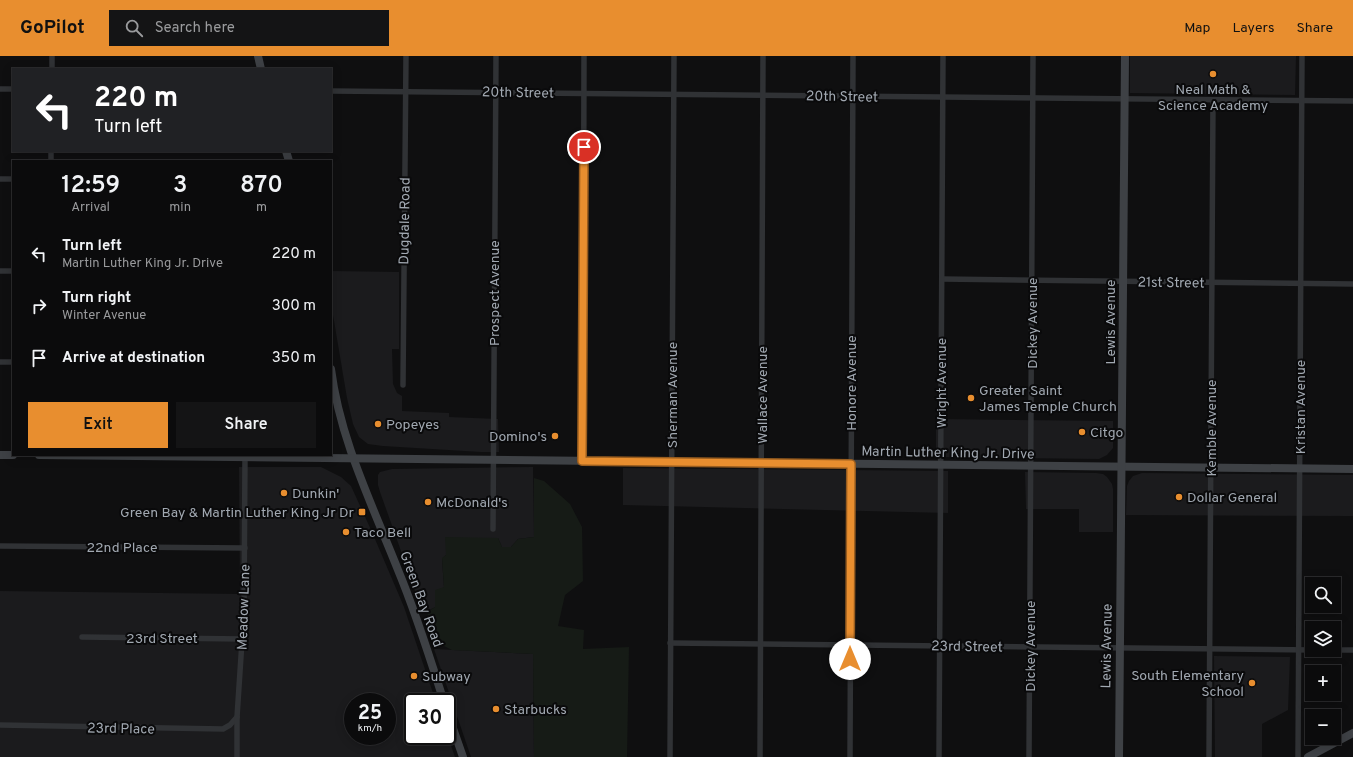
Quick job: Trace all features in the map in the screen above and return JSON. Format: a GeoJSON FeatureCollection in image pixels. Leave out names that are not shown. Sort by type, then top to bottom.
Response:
{"type":"FeatureCollection","features":[{"type":"Feature","properties":{"kind":"street"},"geometry":{"type":"LineString","coordinates":[[52,56],[52,68]]}},
{"type":"Feature","properties":{"kind":"street"},"geometry":{"type":"LineString","coordinates":[[258,56],[261,68]]}},
{"type":"Feature","properties":{"kind":"street","name":"Dugdale Road"},"geometry":{"type":"LineString","coordinates":[[403,385],[406,56]]}},
{"type":"Feature","properties":{"kind":"street","name":"Prospect Avenue"},"geometry":{"type":"LineString","coordinates":[[493,529],[496,56]]}},
{"type":"Feature","properties":{"kind":"street"},"geometry":{"type":"LineString","coordinates":[[582,461],[584,56]]}},
{"type":"Feature","properties":{"kind":"street","name":"Sherman Avenue"},"geometry":{"type":"LineString","coordinates":[[670,757],[674,56]]}},
{"type":"Feature","properties":{"kind":"street","name":"Wallace Avenue"},"geometry":{"type":"LineString","coordinates":[[760,757],[763,56]]}},
{"type":"Feature","properties":{"kind":"street","name":"Honore Avenue"},"geometry":{"type":"LineString","coordinates":[[850,757],[853,56]]}},
{"type":"Feature","properties":{"kind":"street","name":"Wright Avenue"},"geometry":{"type":"LineString","coordinates":[[939,757],[943,56]]}},
{"type":"Feature","properties":{"kind":"street","name":"Dickey Avenue"},"geometry":{"type":"LineString","coordinates":[[1029,757],[1034,56]]}},
{"type":"Feature","properties":{"kind":"street","name":"Lewis Avenue"},"geometry":{"type":"LineString","coordinates":[[1119,757],[1125,56]]}},
{"type":"Feature","properties":{"kind":"street","name":"Kristan Avenue"},"geometry":{"type":"LineString","coordinates":[[1298,757],[1302,56]]}},
{"type":"Feature","properties":{"kind":"street"},"geometry":{"type":"LineString","coordinates":[[0,89],[12,89]]}},
{"type":"Feature","properties":{"kind":"street","name":"20th Street"},"geometry":{"type":"LineString","coordinates":[[332,90],[1353,101]]}},
{"type":"Feature","properties":{"kind":"street","name":"Kemble Avenue"},"geometry":{"type":"LineString","coordinates":[[1209,757],[1213,100]]}},
{"type":"Feature","properties":{"kind":"street"},"geometry":{"type":"LineString","coordinates":[[0,179],[12,179]]}},
{"type":"Feature","properties":{"kind":"street"},"geometry":{"type":"LineString","coordinates":[[0,271],[12,271]]}},
{"type":"Feature","properties":{"kind":"street","name":"21st Street"},"geometry":{"type":"LineString","coordinates":[[942,279],[1353,284]]}},
{"type":"Feature","properties":{"kind":"street"},"geometry":{"type":"LineString","coordinates":[[0,362],[12,362]]}},
{"type":"Feature","properties":{"kind":"street","name":"Green Bay Road"},"geometry":{"type":"LineString","coordinates":[[332,374],[342,424],[406,589],[441,693]]}},
{"type":"Feature","properties":{"kind":"street"},"geometry":{"type":"LineString","coordinates":[[0,455],[12,455]]}},
{"type":"Feature","properties":{"kind":"street","name":"Martin Luther King Jr. Drive"},"geometry":{"type":"LineString","coordinates":[[194,456],[1353,469]]}},
{"type":"Feature","properties":{"kind":"street","name":"Meadow Lane"},"geometry":{"type":"LineString","coordinates":[[237,757],[237,717],[242,639],[245,548],[245,457]]}},
{"type":"Feature","properties":{"kind":"street","name":"22nd Place"},"geometry":{"type":"LineString","coordinates":[[0,546],[245,548]]}},
{"type":"Feature","properties":{"kind":"street","name":"23rd Street"},"geometry":{"type":"LineString","coordinates":[[82,637],[242,639]]}},
{"type":"Feature","properties":{"kind":"street","name":"23rd Street"},"geometry":{"type":"LineString","coordinates":[[670,643],[1305,650]]}},
{"type":"Feature","properties":{"kind":"street"},"geometry":{"type":"LineString","coordinates":[[1341,650],[1353,650]]}},
{"type":"Feature","properties":{"kind":"street","name":"23rd Place"},"geometry":{"type":"LineString","coordinates":[[0,725],[222,730],[230,725],[237,717]]}},
{"type":"Feature","properties":{"kind":"street"},"geometry":{"type":"LineString","coordinates":[[1308,757],[1353,733]]}},
{"type":"Feature","properties":{"kind":"street"},"geometry":{"type":"LineString","coordinates":[[456,737],[463,757]]}},
{"type":"Feature","properties":{"kind":"shaded area","name":"Neal Math & Science Academy"},"geometry":{"type":"Polygon","coordinates":[[[1130,56],[1296,56],[1295,95],[1130,93],[1130,56]]]}},
{"type":"Feature","properties":{"kind":"shaded area"},"geometry":{"type":"Polygon","coordinates":[[[332,271],[399,272],[399,349],[392,349],[393,384],[397,393],[402,396],[402,411],[449,413],[449,417],[498,419],[499,452],[368,444],[359,437],[353,424],[347,398],[332,309],[332,271]]]}},
{"type":"Feature","properties":{"kind":"shaded area"},"geometry":{"type":"Polygon","coordinates":[[[936,419],[1113,421],[1113,448],[1107,455],[1099,459],[936,457],[936,419]]]}},
{"type":"Feature","properties":{"kind":"shaded area"},"geometry":{"type":"Polygon","coordinates":[[[239,467],[321,467],[341,477],[351,486],[404,607],[433,693],[404,693],[404,745],[451,745],[455,757],[0,757],[0,591],[240,594],[239,467]]]}},
{"type":"Feature","properties":{"kind":"shaded area"},"geometry":{"type":"Polygon","coordinates":[[[533,467],[534,537],[518,539],[511,547],[502,547],[498,538],[446,555],[442,559],[444,587],[435,607],[423,614],[380,492],[378,475],[380,472],[392,469],[533,467]]]}},
{"type":"Feature","properties":{"kind":"shaded area"},"geometry":{"type":"Polygon","coordinates":[[[623,468],[948,471],[948,513],[623,505],[623,468]]]}},
{"type":"Feature","properties":{"kind":"shaded area"},"geometry":{"type":"Polygon","coordinates":[[[1025,472],[1103,474],[1112,484],[1113,489],[1113,532],[1079,532],[1079,509],[1026,509],[1025,472]]]}},
{"type":"Feature","properties":{"kind":"shaded area"},"geometry":{"type":"Polygon","coordinates":[[[1142,473],[1353,475],[1353,516],[1126,515],[1127,486],[1133,476],[1142,473]]]}},
{"type":"Feature","properties":{"kind":"shaded area"},"geometry":{"type":"Polygon","coordinates":[[[534,478],[544,481],[570,504],[582,527],[583,581],[565,595],[558,626],[584,630],[583,649],[629,647],[627,757],[534,757],[533,654],[452,650],[438,643],[427,612],[435,607],[435,590],[444,587],[442,558],[446,555],[445,537],[498,538],[502,547],[511,547],[518,539],[534,537],[534,478]]]}},
{"type":"Feature","properties":{"kind":"shaded area"},"geometry":{"type":"Polygon","coordinates":[[[434,649],[533,654],[534,757],[471,757],[456,713],[456,693],[449,693],[434,649]]]}},
{"type":"Feature","properties":{"kind":"shaded area","name":"South Elementary School"},"geometry":{"type":"Polygon","coordinates":[[[1214,656],[1290,657],[1288,710],[1262,724],[1262,757],[1215,757],[1214,656]]]}},
{"type":"Feature","properties":{"kind":"place","name":"Neal Math & Science Academy"},"geometry":{"type":"Point","coordinates":[1213,74]}},
{"type":"Feature","properties":{"kind":"place","name":"Greater Saint James Temple Church"},"geometry":{"type":"Point","coordinates":[971,398]}},
{"type":"Feature","properties":{"kind":"place","name":"Popeyes"},"geometry":{"type":"Point","coordinates":[378,424]}},
{"type":"Feature","properties":{"kind":"place","name":"Citgo"},"geometry":{"type":"Point","coordinates":[1082,432]}},
{"type":"Feature","properties":{"kind":"place","name":"Domino's"},"geometry":{"type":"Point","coordinates":[555,436]}},
{"type":"Feature","properties":{"kind":"place","name":"Dunkin'"},"geometry":{"type":"Point","coordinates":[284,493]}},
{"type":"Feature","properties":{"kind":"place","name":"Dollar General"},"geometry":{"type":"Point","coordinates":[1179,497]}},
{"type":"Feature","properties":{"kind":"place","name":"McDonald's"},"geometry":{"type":"Point","coordinates":[428,502]}},
{"type":"Feature","properties":{"kind":"place","name":"Green Bay & Martin Luther King Jr Dr"},"geometry":{"type":"Point","coordinates":[362,512]}},
{"type":"Feature","properties":{"kind":"place","name":"Taco Bell"},"geometry":{"type":"Point","coordinates":[346,532]}},
{"type":"Feature","properties":{"kind":"place","name":"Subway"},"geometry":{"type":"Point","coordinates":[414,676]}},
{"type":"Feature","properties":{"kind":"place","name":"South Elementary School"},"geometry":{"type":"Point","coordinates":[1252,683]}},
{"type":"Feature","properties":{"kind":"place","name":"Starbucks"},"geometry":{"type":"Point","coordinates":[496,709]}},
{"type":"Feature","properties":{"kind":"route"},"geometry":{"type":"LineString","coordinates":[[584,147],[582,461],[851,464],[850,659]]}}]}
